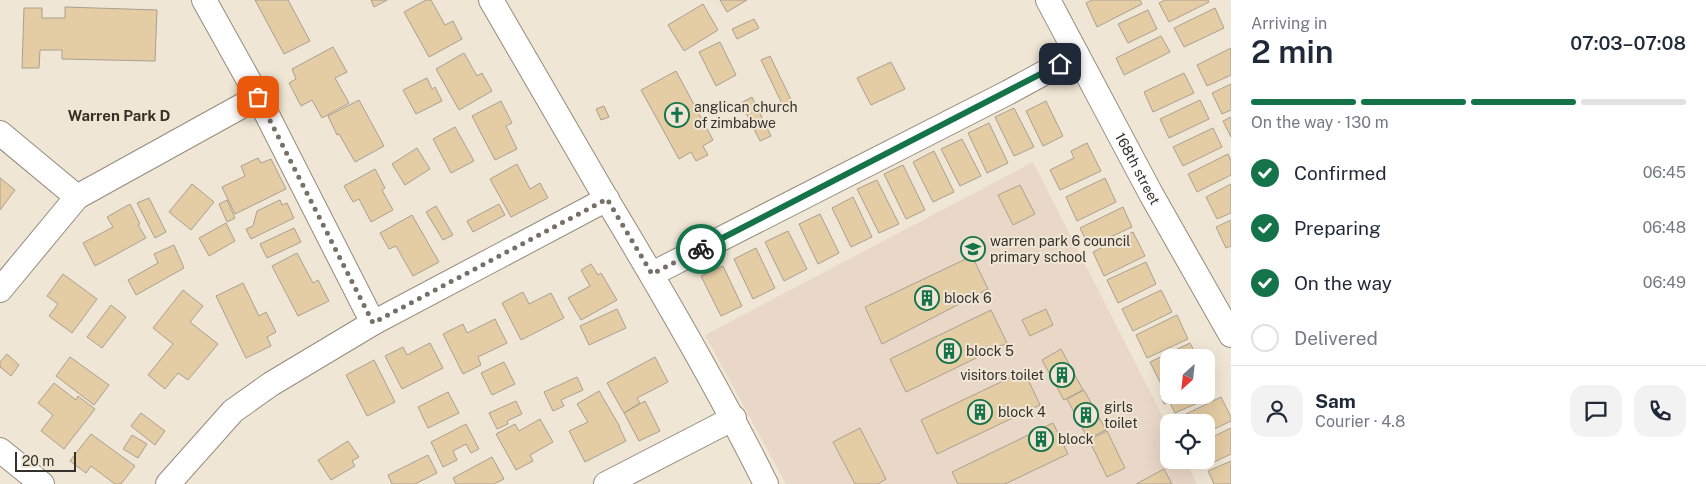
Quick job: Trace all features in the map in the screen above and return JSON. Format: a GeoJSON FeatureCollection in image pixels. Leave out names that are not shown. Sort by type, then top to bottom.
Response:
{"type":"FeatureCollection","features":[{"type":"Feature","properties":{"kind":"street"},"geometry":{"type":"LineString","coordinates":[[204,0],[258,97],[373,323]]}},
{"type":"Feature","properties":{"kind":"street"},"geometry":{"type":"LineString","coordinates":[[491,0],[734,418],[766,484]]}},
{"type":"Feature","properties":{"kind":"street","name":"168th street"},"geometry":{"type":"LineString","coordinates":[[1048,0],[1152,194],[1231,335]]}},
{"type":"Feature","properties":{"kind":"street"},"geometry":{"type":"LineString","coordinates":[[652,274],[1009,92],[1077,55]]}},
{"type":"Feature","properties":{"kind":"street"},"geometry":{"type":"LineString","coordinates":[[0,290],[77,197],[258,97]]}},
{"type":"Feature","properties":{"kind":"street"},"geometry":{"type":"LineString","coordinates":[[0,133],[77,197]]}},
{"type":"Feature","properties":{"kind":"street"},"geometry":{"type":"LineString","coordinates":[[168,484],[233,411],[249,398],[373,323],[607,199]]}},
{"type":"Feature","properties":{"kind":"street"},"geometry":{"type":"LineString","coordinates":[[606,484],[734,418]]}},
{"type":"Feature","properties":{"kind":"street"},"geometry":{"type":"LineString","coordinates":[[0,450],[42,484]]}},
{"type":"Feature","properties":{"kind":"shaded area","name":"warren park 6 council primary school"},"geometry":{"type":"Polygon","coordinates":[[[1033,162],[1161,414],[1160,469],[1190,469],[1197,484],[786,484],[705,335],[1033,162]]]}},
{"type":"Feature","properties":{"kind":"building"},"geometry":{"type":"Polygon","coordinates":[[[255,0],[288,0],[310,41],[284,54],[255,0]]]}},
{"type":"Feature","properties":{"kind":"building"},"geometry":{"type":"Polygon","coordinates":[[[371,0],[387,0],[374,7],[371,0]]]}},
{"type":"Feature","properties":{"kind":"building"},"geometry":{"type":"Polygon","coordinates":[[[426,0],[431,0],[445,25],[453,21],[462,39],[429,57],[404,12],[426,0]]]}},
{"type":"Feature","properties":{"kind":"building"},"geometry":{"type":"Polygon","coordinates":[[[720,0],[747,0],[727,12],[720,0]]]}},
{"type":"Feature","properties":{"kind":"building"},"geometry":{"type":"Polygon","coordinates":[[[1092,0],[1140,0],[1142,4],[1097,27],[1086,3],[1092,0]]]}},
{"type":"Feature","properties":{"kind":"building"},"geometry":{"type":"Polygon","coordinates":[[[1165,0],[1208,0],[1209,2],[1169,22],[1159,3],[1165,0]]]}},
{"type":"Feature","properties":{"kind":"building"},"geometry":{"type":"Polygon","coordinates":[[[703,4],[718,30],[684,51],[668,25],[703,4]]]}},
{"type":"Feature","properties":{"kind":"building"},"geometry":{"type":"Polygon","coordinates":[[[65,7],[157,10],[155,61],[62,59],[62,50],[40,50],[39,68],[22,68],[24,8],[42,8],[42,18],[65,18],[65,7]]]}},
{"type":"Feature","properties":{"kind":"building"},"geometry":{"type":"Polygon","coordinates":[[[1215,8],[1224,28],[1184,47],[1174,28],[1215,8]]]}},
{"type":"Feature","properties":{"kind":"building"},"geometry":{"type":"Polygon","coordinates":[[[1148,10],[1157,29],[1128,43],[1118,24],[1148,10]]]}},
{"type":"Feature","properties":{"kind":"building"},"geometry":{"type":"Polygon","coordinates":[[[754,19],[759,28],[737,39],[732,29],[754,19]]]}},
{"type":"Feature","properties":{"kind":"building"},"geometry":{"type":"Polygon","coordinates":[[[1161,36],[1170,52],[1124,75],[1116,58],[1161,36]]]}},
{"type":"Feature","properties":{"kind":"building"},"geometry":{"type":"Polygon","coordinates":[[[720,42],[736,75],[716,86],[699,52],[720,42]]]}},
{"type":"Feature","properties":{"kind":"building"},"geometry":{"type":"Polygon","coordinates":[[[333,47],[347,72],[335,78],[349,103],[322,118],[312,100],[301,106],[289,83],[296,79],[292,69],[333,47]]]}},
{"type":"Feature","properties":{"kind":"building"},"geometry":{"type":"Polygon","coordinates":[[[1231,48],[1231,75],[1207,86],[1197,65],[1231,48]]]}},
{"type":"Feature","properties":{"kind":"building"},"geometry":{"type":"Polygon","coordinates":[[[464,53],[477,76],[482,73],[492,91],[459,110],[436,69],[464,53]]]}},
{"type":"Feature","properties":{"kind":"building"},"geometry":{"type":"Polygon","coordinates":[[[770,56],[795,108],[786,112],[761,60],[770,56]]]}},
{"type":"Feature","properties":{"kind":"building"},"geometry":{"type":"Polygon","coordinates":[[[891,62],[905,89],[871,105],[857,78],[891,62]]]}},
{"type":"Feature","properties":{"kind":"building","name":"anglican church of zimbabwe"},"geometry":{"type":"Polygon","coordinates":[[[676,71],[713,140],[703,146],[708,155],[696,161],[691,152],[679,159],[641,90],[676,71]]]}},
{"type":"Feature","properties":{"kind":"building"},"geometry":{"type":"Polygon","coordinates":[[[1184,73],[1194,93],[1153,112],[1144,92],[1184,73]]]}},
{"type":"Feature","properties":{"kind":"building"},"geometry":{"type":"Polygon","coordinates":[[[427,78],[432,89],[435,87],[442,101],[416,114],[403,90],[427,78]]]}},
{"type":"Feature","properties":{"kind":"building"},"geometry":{"type":"Polygon","coordinates":[[[1231,84],[1231,110],[1222,114],[1212,93],[1231,84]]]}},
{"type":"Feature","properties":{"kind":"building"},"geometry":{"type":"Polygon","coordinates":[[[752,97],[771,136],[760,141],[741,103],[752,97]]]}},
{"type":"Feature","properties":{"kind":"building"},"geometry":{"type":"Polygon","coordinates":[[[359,100],[384,146],[355,162],[339,134],[337,135],[328,116],[359,100]]]}},
{"type":"Feature","properties":{"kind":"building"},"geometry":{"type":"Polygon","coordinates":[[[1200,100],[1209,119],[1169,138],[1160,119],[1200,100]]]}},
{"type":"Feature","properties":{"kind":"building"},"geometry":{"type":"Polygon","coordinates":[[[501,101],[512,123],[506,126],[517,149],[495,160],[472,116],[501,101]]]}},
{"type":"Feature","properties":{"kind":"building"},"geometry":{"type":"Polygon","coordinates":[[[1046,101],[1063,136],[1043,146],[1026,111],[1046,101]]]}},
{"type":"Feature","properties":{"kind":"building"},"geometry":{"type":"Polygon","coordinates":[[[604,106],[609,117],[601,120],[596,109],[604,106]]]}},
{"type":"Feature","properties":{"kind":"building"},"geometry":{"type":"Polygon","coordinates":[[[1014,108],[1034,147],[1014,156],[995,117],[1014,108]]]}},
{"type":"Feature","properties":{"kind":"building"},"geometry":{"type":"Polygon","coordinates":[[[1231,117],[1231,137],[1223,121],[1231,117]]]}},
{"type":"Feature","properties":{"kind":"building"},"geometry":{"type":"Polygon","coordinates":[[[989,123],[1008,163],[987,173],[968,133],[989,123]]]}},
{"type":"Feature","properties":{"kind":"building"},"geometry":{"type":"Polygon","coordinates":[[[455,127],[474,161],[451,173],[433,139],[455,127]]]}},
{"type":"Feature","properties":{"kind":"building"},"geometry":{"type":"Polygon","coordinates":[[[1213,128],[1222,147],[1183,166],[1173,147],[1213,128]]]}},
{"type":"Feature","properties":{"kind":"building"},"geometry":{"type":"Polygon","coordinates":[[[962,139],[981,176],[960,186],[941,149],[962,139]]]}},
{"type":"Feature","properties":{"kind":"building"},"geometry":{"type":"Polygon","coordinates":[[[1087,143],[1101,171],[1060,190],[1050,170],[1074,158],[1071,151],[1087,143]]]}},
{"type":"Feature","properties":{"kind":"building"},"geometry":{"type":"Polygon","coordinates":[[[417,148],[430,169],[405,185],[392,164],[417,148]]]}},
{"type":"Feature","properties":{"kind":"building"},"geometry":{"type":"Polygon","coordinates":[[[934,151],[954,192],[933,202],[913,162],[934,151]]]}},
{"type":"Feature","properties":{"kind":"building"},"geometry":{"type":"Polygon","coordinates":[[[1228,154],[1231,161],[1231,175],[1197,192],[1188,174],[1228,154]]]}},
{"type":"Feature","properties":{"kind":"building"},"geometry":{"type":"Polygon","coordinates":[[[258,158],[261,163],[271,159],[286,189],[235,214],[222,187],[245,176],[241,166],[258,158]]]}},
{"type":"Feature","properties":{"kind":"building"},"geometry":{"type":"Polygon","coordinates":[[[517,164],[530,189],[540,183],[548,198],[511,217],[490,179],[517,164]]]}},
{"type":"Feature","properties":{"kind":"building"},"geometry":{"type":"Polygon","coordinates":[[[903,165],[925,210],[906,219],[884,174],[903,165]]]}},
{"type":"Feature","properties":{"kind":"building"},"geometry":{"type":"Polygon","coordinates":[[[375,169],[385,188],[382,190],[393,210],[371,222],[359,199],[353,202],[344,186],[375,169]]]}},
{"type":"Feature","properties":{"kind":"building"},"geometry":{"type":"Polygon","coordinates":[[[0,178],[15,190],[0,210],[0,178]]]}},
{"type":"Feature","properties":{"kind":"building"},"geometry":{"type":"Polygon","coordinates":[[[1105,178],[1116,202],[1077,221],[1066,197],[1105,178]]]}},
{"type":"Feature","properties":{"kind":"building"},"geometry":{"type":"Polygon","coordinates":[[[877,180],[899,224],[879,233],[857,189],[877,180]]]}},
{"type":"Feature","properties":{"kind":"building"},"geometry":{"type":"Polygon","coordinates":[[[192,184],[214,202],[191,230],[169,212],[192,184]]]}},
{"type":"Feature","properties":{"kind":"building"},"geometry":{"type":"Polygon","coordinates":[[[1231,184],[1231,213],[1217,219],[1206,197],[1231,184]]]}},
{"type":"Feature","properties":{"kind":"building"},"geometry":{"type":"Polygon","coordinates":[[[1020,185],[1035,214],[1013,225],[998,195],[1020,185]]]}},
{"type":"Feature","properties":{"kind":"building"},"geometry":{"type":"Polygon","coordinates":[[[853,197],[872,237],[851,247],[832,208],[853,197]]]}},
{"type":"Feature","properties":{"kind":"building"},"geometry":{"type":"Polygon","coordinates":[[[149,198],[166,232],[155,238],[137,203],[149,198]]]}},
{"type":"Feature","properties":{"kind":"building"},"geometry":{"type":"Polygon","coordinates":[[[227,200],[235,218],[227,222],[219,204],[227,200]]]}},
{"type":"Feature","properties":{"kind":"building"},"geometry":{"type":"Polygon","coordinates":[[[280,200],[282,205],[287,203],[294,218],[251,239],[246,229],[253,226],[257,211],[280,200]]]}},
{"type":"Feature","properties":{"kind":"building"},"geometry":{"type":"Polygon","coordinates":[[[130,204],[140,224],[138,225],[146,238],[95,266],[83,243],[113,227],[107,217],[130,204]]]}},
{"type":"Feature","properties":{"kind":"building"},"geometry":{"type":"Polygon","coordinates":[[[499,204],[505,215],[473,232],[467,221],[499,204]]]}},
{"type":"Feature","properties":{"kind":"building"},"geometry":{"type":"Polygon","coordinates":[[[436,206],[453,235],[443,240],[426,212],[436,206]]]}},
{"type":"Feature","properties":{"kind":"building"},"geometry":{"type":"Polygon","coordinates":[[[1123,207],[1132,227],[1089,247],[1080,228],[1123,207]]]}},
{"type":"Feature","properties":{"kind":"building"},"geometry":{"type":"Polygon","coordinates":[[[820,214],[839,253],[818,264],[799,224],[820,214]]]}},
{"type":"Feature","properties":{"kind":"building"},"geometry":{"type":"Polygon","coordinates":[[[412,215],[439,262],[413,276],[396,246],[389,249],[380,233],[412,215]]]}},
{"type":"Feature","properties":{"kind":"building"},"geometry":{"type":"Polygon","coordinates":[[[1231,220],[1231,246],[1226,248],[1216,227],[1231,220]]]}},
{"type":"Feature","properties":{"kind":"building"},"geometry":{"type":"Polygon","coordinates":[[[226,223],[235,241],[209,256],[199,238],[226,223]]]}},
{"type":"Feature","properties":{"kind":"building"},"geometry":{"type":"Polygon","coordinates":[[[294,228],[301,242],[267,258],[260,244],[294,228]]]}},
{"type":"Feature","properties":{"kind":"building"},"geometry":{"type":"Polygon","coordinates":[[[788,231],[807,269],[784,281],[765,242],[788,231]]]}},
{"type":"Feature","properties":{"kind":"building"},"geometry":{"type":"Polygon","coordinates":[[[1133,232],[1145,256],[1104,276],[1093,252],[1133,232]]]}},
{"type":"Feature","properties":{"kind":"building"},"geometry":{"type":"Polygon","coordinates":[[[174,245],[184,268],[136,295],[128,280],[158,263],[154,254],[174,245]]]}},
{"type":"Feature","properties":{"kind":"building"},"geometry":{"type":"Polygon","coordinates":[[[756,248],[775,288],[753,299],[734,259],[756,248]]]}},
{"type":"Feature","properties":{"kind":"building"},"geometry":{"type":"Polygon","coordinates":[[[297,253],[313,283],[318,280],[329,301],[298,316],[272,266],[297,253]]]}},
{"type":"Feature","properties":{"kind":"building","name":"block 6"},"geometry":{"type":"Polygon","coordinates":[[[972,256],[988,289],[882,344],[865,307],[972,256]]]}},
{"type":"Feature","properties":{"kind":"building"},"geometry":{"type":"Polygon","coordinates":[[[1146,262],[1156,284],[1118,303],[1107,280],[1146,262]]]}},
{"type":"Feature","properties":{"kind":"building"},"geometry":{"type":"Polygon","coordinates":[[[591,264],[598,275],[601,273],[617,300],[581,320],[568,298],[590,286],[581,270],[591,264]]]}},
{"type":"Feature","properties":{"kind":"building"},"geometry":{"type":"Polygon","coordinates":[[[723,266],[742,306],[721,316],[701,276],[723,266]]]}},
{"type":"Feature","properties":{"kind":"building"},"geometry":{"type":"Polygon","coordinates":[[[63,274],[97,299],[72,333],[49,316],[58,304],[47,296],[63,274]]]}},
{"type":"Feature","properties":{"kind":"building"},"geometry":{"type":"Polygon","coordinates":[[[243,283],[259,316],[266,312],[276,332],[267,337],[271,346],[246,358],[216,296],[243,283]]]}},
{"type":"Feature","properties":{"kind":"building"},"geometry":{"type":"Polygon","coordinates":[[[183,290],[203,306],[190,322],[218,344],[188,380],[178,373],[165,389],[148,375],[173,344],[153,328],[183,290]]]}},
{"type":"Feature","properties":{"kind":"building"},"geometry":{"type":"Polygon","coordinates":[[[1161,290],[1172,312],[1133,331],[1122,309],[1161,290]]]}},
{"type":"Feature","properties":{"kind":"building"},"geometry":{"type":"Polygon","coordinates":[[[523,292],[529,304],[551,293],[564,318],[521,340],[502,303],[523,292]]]}},
{"type":"Feature","properties":{"kind":"building"},"geometry":{"type":"Polygon","coordinates":[[[111,305],[126,317],[102,348],[87,337],[111,305]]]}},
{"type":"Feature","properties":{"kind":"building"},"geometry":{"type":"Polygon","coordinates":[[[617,309],[626,328],[589,345],[580,326],[617,309]]]}},
{"type":"Feature","properties":{"kind":"building"},"geometry":{"type":"Polygon","coordinates":[[[1046,309],[1053,325],[1030,336],[1022,320],[1046,309]]]}},
{"type":"Feature","properties":{"kind":"building","name":"block 5"},"geometry":{"type":"Polygon","coordinates":[[[991,310],[1007,343],[906,392],[890,359],[991,310]]]}},
{"type":"Feature","properties":{"kind":"building"},"geometry":{"type":"Polygon","coordinates":[[[1177,315],[1188,339],[1166,349],[1160,349],[1160,352],[1147,358],[1136,335],[1177,315]]]}},
{"type":"Feature","properties":{"kind":"building"},"geometry":{"type":"Polygon","coordinates":[[[495,319],[507,343],[478,357],[481,365],[463,374],[443,334],[463,324],[467,333],[495,319]]]}},
{"type":"Feature","properties":{"kind":"building"},"geometry":{"type":"Polygon","coordinates":[[[430,343],[443,368],[402,389],[385,356],[403,347],[407,355],[430,343]]]}},
{"type":"Feature","properties":{"kind":"building"},"geometry":{"type":"Polygon","coordinates":[[[1190,343],[1193,349],[1177,349],[1190,343]]]}},
{"type":"Feature","properties":{"kind":"building","name":"visitors toilet"},"geometry":{"type":"Polygon","coordinates":[[[1061,349],[1083,390],[1064,400],[1042,360],[1061,349]]]}},
{"type":"Feature","properties":{"kind":"building"},"geometry":{"type":"Polygon","coordinates":[[[7,354],[19,365],[11,376],[0,367],[0,362],[7,354]]]}},
{"type":"Feature","properties":{"kind":"building"},"geometry":{"type":"Polygon","coordinates":[[[70,357],[109,385],[94,405],[56,376],[70,357]]]}},
{"type":"Feature","properties":{"kind":"building"},"geometry":{"type":"Polygon","coordinates":[[[655,357],[668,382],[637,398],[640,403],[624,413],[607,383],[655,357]]]}},
{"type":"Feature","properties":{"kind":"building"},"geometry":{"type":"Polygon","coordinates":[[[1160,357],[1160,382],[1150,362],[1160,357]]]}},
{"type":"Feature","properties":{"kind":"building"},"geometry":{"type":"Polygon","coordinates":[[[374,360],[395,402],[367,416],[346,375],[374,360]]]}},
{"type":"Feature","properties":{"kind":"building"},"geometry":{"type":"Polygon","coordinates":[[[504,362],[515,384],[492,395],[481,373],[504,362]]]}},
{"type":"Feature","properties":{"kind":"building","name":"block 4"},"geometry":{"type":"Polygon","coordinates":[[[1024,371],[1040,405],[937,454],[921,420],[1024,371]]]}},
{"type":"Feature","properties":{"kind":"building"},"geometry":{"type":"Polygon","coordinates":[[[577,377],[583,390],[561,400],[564,406],[553,411],[544,392],[577,377]]]}},
{"type":"Feature","properties":{"kind":"building"},"geometry":{"type":"Polygon","coordinates":[[[54,383],[76,400],[78,396],[95,409],[64,449],[41,431],[53,415],[38,403],[54,383]]]}},
{"type":"Feature","properties":{"kind":"building","name":"girls toilet"},"geometry":{"type":"Polygon","coordinates":[[[1084,390],[1106,430],[1088,439],[1067,399],[1084,390]]]}},
{"type":"Feature","properties":{"kind":"building"},"geometry":{"type":"Polygon","coordinates":[[[599,391],[626,441],[585,462],[569,431],[588,422],[577,404],[599,391]]]}},
{"type":"Feature","properties":{"kind":"building"},"geometry":{"type":"Polygon","coordinates":[[[448,392],[459,413],[428,428],[418,407],[448,392]]]}},
{"type":"Feature","properties":{"kind":"building"},"geometry":{"type":"Polygon","coordinates":[[[1221,397],[1231,417],[1231,421],[1215,429],[1215,414],[1186,414],[1207,404],[1215,404],[1215,400],[1221,397]]]}},
{"type":"Feature","properties":{"kind":"building"},"geometry":{"type":"Polygon","coordinates":[[[516,401],[522,414],[507,421],[508,424],[497,429],[489,413],[516,401]]]}},
{"type":"Feature","properties":{"kind":"building"},"geometry":{"type":"Polygon","coordinates":[[[645,401],[660,431],[639,441],[624,413],[645,401]]]}},
{"type":"Feature","properties":{"kind":"building"},"geometry":{"type":"Polygon","coordinates":[[[1170,404],[1195,404],[1175,413],[1170,404]]]}},
{"type":"Feature","properties":{"kind":"building"},"geometry":{"type":"Polygon","coordinates":[[[141,413],[165,431],[155,445],[131,426],[141,413]]]}},
{"type":"Feature","properties":{"kind":"building"},"geometry":{"type":"Polygon","coordinates":[[[540,419],[553,442],[530,455],[533,461],[516,470],[496,434],[515,424],[519,431],[540,419]]]}},
{"type":"Feature","properties":{"kind":"building","name":"block"},"geometry":{"type":"Polygon","coordinates":[[[1053,423],[1068,454],[1005,484],[958,484],[952,472],[1053,423]]]}},
{"type":"Feature","properties":{"kind":"building"},"geometry":{"type":"Polygon","coordinates":[[[466,424],[479,449],[471,453],[466,444],[453,451],[457,460],[443,467],[431,442],[466,424]]]}},
{"type":"Feature","properties":{"kind":"building"},"geometry":{"type":"Polygon","coordinates":[[[860,428],[886,479],[878,484],[855,484],[833,442],[860,428]]]}},
{"type":"Feature","properties":{"kind":"building"},"geometry":{"type":"Polygon","coordinates":[[[1231,428],[1231,454],[1215,462],[1215,436],[1231,428]]]}},
{"type":"Feature","properties":{"kind":"building"},"geometry":{"type":"Polygon","coordinates":[[[1107,431],[1125,468],[1107,477],[1089,440],[1107,431]]]}},
{"type":"Feature","properties":{"kind":"building"},"geometry":{"type":"Polygon","coordinates":[[[91,434],[135,466],[121,484],[115,484],[91,466],[86,473],[70,461],[91,434]]]}},
{"type":"Feature","properties":{"kind":"building"},"geometry":{"type":"Polygon","coordinates":[[[132,435],[147,444],[138,458],[123,449],[132,435]]]}},
{"type":"Feature","properties":{"kind":"building"},"geometry":{"type":"Polygon","coordinates":[[[348,441],[359,457],[352,461],[355,466],[331,480],[318,460],[348,441]]]}},
{"type":"Feature","properties":{"kind":"building"},"geometry":{"type":"Polygon","coordinates":[[[428,455],[437,473],[415,484],[392,484],[388,475],[428,455]]]}},
{"type":"Feature","properties":{"kind":"building"},"geometry":{"type":"Polygon","coordinates":[[[492,457],[504,479],[494,484],[456,484],[453,478],[492,457]]]}},
{"type":"Feature","properties":{"kind":"building"},"geometry":{"type":"Polygon","coordinates":[[[1231,461],[1231,484],[1214,484],[1208,471],[1231,461]]]}},
{"type":"Feature","properties":{"kind":"building"},"geometry":{"type":"Polygon","coordinates":[[[1164,469],[1172,484],[1136,484],[1164,469]]]}},
{"type":"Feature","properties":{"kind":"way so far"},"geometry":{"type":"LineString","coordinates":[[258,97],[373,323],[607,199],[652,274],[701,249]]}},
{"type":"Feature","properties":{"kind":"place","name":"anglican church of zimbabwe"},"geometry":{"type":"Point","coordinates":[677,115]}},
{"type":"Feature","properties":{"kind":"place","name":"warren park 6 council primary school"},"geometry":{"type":"Point","coordinates":[973,249]}},
{"type":"Feature","properties":{"kind":"place","name":"block 6"},"geometry":{"type":"Point","coordinates":[927,298]}},
{"type":"Feature","properties":{"kind":"place","name":"block 5"},"geometry":{"type":"Point","coordinates":[949,351]}},
{"type":"Feature","properties":{"kind":"place","name":"visitors toilet"},"geometry":{"type":"Point","coordinates":[1062,375]}},
{"type":"Feature","properties":{"kind":"place","name":"block 4"},"geometry":{"type":"Point","coordinates":[980,412]}},
{"type":"Feature","properties":{"kind":"place","name":"girls toilet"},"geometry":{"type":"Point","coordinates":[1086,415]}},
{"type":"Feature","properties":{"kind":"place","name":"block"},"geometry":{"type":"Point","coordinates":[1041,439]}},
{"type":"Feature","properties":{"kind":"district","name":"Warren Park D"},"geometry":{"type":"Point","coordinates":[119,116]}},
{"type":"Feature","properties":{"kind":"route"},"geometry":{"type":"LineString","coordinates":[[701,249],[1009,92],[1060,64]]}}]}
